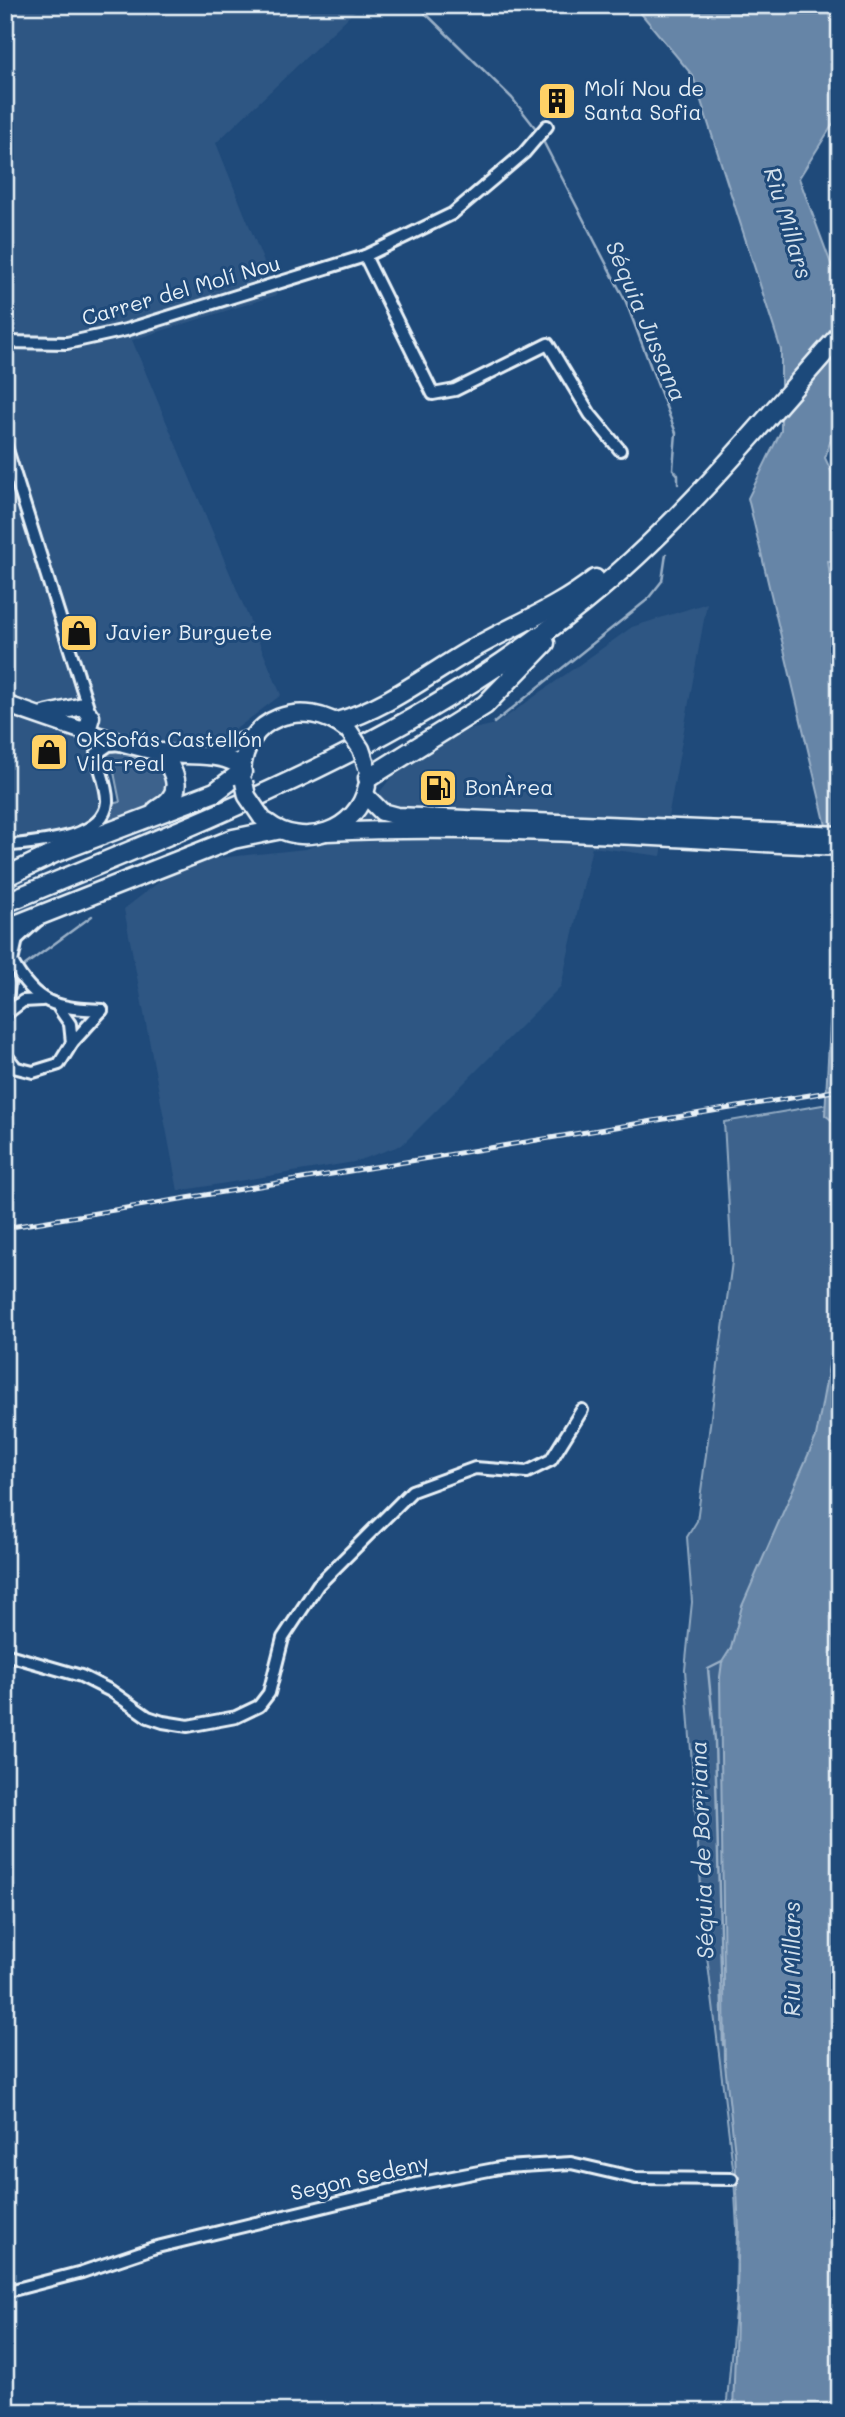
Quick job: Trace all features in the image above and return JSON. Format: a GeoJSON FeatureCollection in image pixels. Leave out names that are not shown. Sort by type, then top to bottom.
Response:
{"type":"FeatureCollection","features":[{"type":"Feature","properties":{"kind":"highway"},"geometry":{"type":"LineString","coordinates":[[5,903],[245,804],[324,768],[455,694],[584,603],[633,558],[725,464],[840,335]]}},
{"type":"Feature","properties":{"kind":"highway"},"geometry":{"type":"LineString","coordinates":[[343,727],[471,649],[555,607],[617,561],[633,558]]}},
{"type":"Feature","properties":{"kind":"highway"},"geometry":{"type":"LineString","coordinates":[[367,780],[485,705],[571,620],[584,603]]}},
{"type":"Feature","properties":{"kind":"highway"},"geometry":{"type":"LineString","coordinates":[[127,825],[173,799],[177,788],[175,773],[162,753]]}},
{"type":"Feature","properties":{"kind":"highway"},"geometry":{"type":"LineString","coordinates":[[5,877],[57,852],[215,792],[243,774]]}},
{"type":"Feature","properties":{"kind":"highway"},"geometry":{"type":"LineString","coordinates":[[5,929],[233,839],[277,830]]}},
{"type":"Feature","properties":{"kind":"main road"},"geometry":{"type":"LineString","coordinates":[[5,704],[37,715],[79,717],[127,743],[162,753],[228,759],[243,774]]}},
{"type":"Feature","properties":{"kind":"main road"},"geometry":{"type":"LineString","coordinates":[[206,755],[254,737],[273,721],[297,712],[324,715],[343,727],[361,749],[367,780],[382,812],[397,816],[656,832],[840,847]]}},
{"type":"Feature","properties":{"kind":"main road"},"geometry":{"type":"LineString","coordinates":[[254,737],[243,774],[247,796],[262,818],[277,830],[310,836],[327,832],[400,829],[840,835]]}},
{"type":"Feature","properties":{"kind":"main road"},"geometry":{"type":"LineString","coordinates":[[327,832],[357,810],[367,780]]}},
{"type":"Feature","properties":{"kind":"street","name":"Carrer del Molí Nou"},"geometry":{"type":"LineString","coordinates":[[5,341],[67,343],[126,330],[365,256],[453,214],[524,153],[547,125]]}},
{"type":"Feature","properties":{"kind":"street"},"geometry":{"type":"LineString","coordinates":[[365,256],[433,394],[455,390],[548,344],[590,414],[620,450]]}},
{"type":"Feature","properties":{"kind":"street"},"geometry":{"type":"LineString","coordinates":[[5,443],[78,679],[79,717]]}},
{"type":"Feature","properties":{"kind":"street"},"geometry":{"type":"LineString","coordinates":[[78,679],[79,717]]}},
{"type":"Feature","properties":{"kind":"street"},"geometry":{"type":"LineString","coordinates":[[5,846],[85,832],[101,817],[107,802],[96,754],[109,745],[127,743]]}},
{"type":"Feature","properties":{"kind":"street"},"geometry":{"type":"LineString","coordinates":[[5,870],[57,852]]}},
{"type":"Feature","properties":{"kind":"street"},"geometry":{"type":"LineString","coordinates":[[5,1054],[10,1065],[33,1072],[59,1064],[72,1043],[102,1010],[59,1008],[42,1000],[21,977],[12,962],[17,939],[38,920],[75,902]]}},
{"type":"Feature","properties":{"kind":"street"},"geometry":{"type":"LineString","coordinates":[[5,975],[9,984],[6,1015]]}},
{"type":"Feature","properties":{"kind":"street"},"geometry":{"type":"LineString","coordinates":[[6,1015],[23,1001],[42,1000]]}},
{"type":"Feature","properties":{"kind":"street"},"geometry":{"type":"LineString","coordinates":[[59,1008],[70,1024],[72,1043]]}},
{"type":"Feature","properties":{"kind":"street"},"geometry":{"type":"LineString","coordinates":[[5,1654],[80,1676],[111,1691],[148,1717],[163,1722],[188,1726],[236,1717],[259,1706],[269,1693],[283,1638],[318,1585],[412,1491],[475,1468],[527,1472],[551,1460],[582,1410]]}},
{"type":"Feature","properties":{"kind":"street","name":"Segon Sedeny"},"geometry":{"type":"LineString","coordinates":[[5,2292],[82,2272],[166,2244],[416,2183],[505,2167],[571,2163],[636,2178],[732,2179]]}},
{"type":"Feature","properties":{"kind":"shaded area"},"geometry":{"type":"Polygon","coordinates":[[[5,5],[361,5],[216,143],[277,295],[132,340],[281,695],[232,732],[179,751],[83,738],[105,801],[87,834],[5,849],[5,5]]]}},
{"type":"Feature","properties":{"kind":"shaded area"},"geometry":{"type":"Polygon","coordinates":[[[707,603],[661,856],[592,847],[561,986],[402,1145],[354,1162],[178,1191],[124,909],[159,882],[199,860],[306,849],[340,835],[365,811],[393,775],[460,732],[496,724],[632,627],[707,603]]]}},
{"type":"Feature","properties":{"kind":"shaded area"},"geometry":{"type":"Polygon","coordinates":[[[115,750],[163,769],[170,789],[156,804],[97,829],[111,804],[120,802],[112,762],[103,764],[103,756],[107,751],[115,750]]]}},
{"type":"Feature","properties":{"kind":"shaded area"},"geometry":{"type":"Polygon","coordinates":[[[840,1102],[840,2412],[726,2412],[736,2301],[737,2229],[734,2176],[705,1940],[685,1670],[692,1602],[687,1537],[697,1521],[732,1262],[724,1122],[840,1102]]]}},
{"type":"Feature","properties":{"kind":"water"},"geometry":{"type":"Polygon","coordinates":[[[634,5],[840,5],[840,113],[799,178],[840,288],[840,411],[825,458],[840,490],[840,563],[828,561],[840,658],[840,1127],[825,1115],[838,876],[748,498],[781,431],[781,350],[693,76],[634,5]]]}},
{"type":"Feature","properties":{"kind":"water","name":"Riu Millars"},"geometry":{"type":"Polygon","coordinates":[[[840,1305],[839,2412],[733,2412],[739,2229],[735,2153],[725,2064],[720,1677],[722,1662],[731,1648],[742,1606],[816,1437],[840,1305]]]}},
{"type":"Feature","properties":{"kind":"waterway","name":"Séquia Jussana"},"geometry":{"type":"LineString","coordinates":[[417,5],[512,98],[537,130]]}},
{"type":"Feature","properties":{"kind":"waterway","name":"Séquia Jussana"},"geometry":{"type":"LineString","coordinates":[[542,139],[626,302],[676,433],[673,469],[678,475],[678,484]]}},
{"type":"Feature","properties":{"kind":"waterway","name":"Séquia Jussana"},"geometry":{"type":"LineString","coordinates":[[494,723],[647,600],[662,581],[666,554]]}},
{"type":"Feature","properties":{"kind":"waterway","name":"Séquia Jussana"},"geometry":{"type":"LineString","coordinates":[[24,966],[92,916]]}},
{"type":"Feature","properties":{"kind":"waterway","name":"Séquia de Borriana"},"geometry":{"type":"LineString","coordinates":[[722,1662],[708,1669],[715,1740],[723,2045]]}},
{"type":"Feature","properties":{"kind":"railway"},"geometry":{"type":"LineString","coordinates":[[5,1228],[840,1090]]}},
{"type":"Feature","properties":{"kind":"place","name":"Molí Nou de Santa Sofia"},"geometry":{"type":"Point","coordinates":[557,101]}},
{"type":"Feature","properties":{"kind":"place","name":"Javier Burguete"},"geometry":{"type":"Point","coordinates":[79,633]}},
{"type":"Feature","properties":{"kind":"place","name":"OKSofás Castellón Vila-real"},"geometry":{"type":"Point","coordinates":[49,752]}},
{"type":"Feature","properties":{"kind":"place","name":"BonÀrea"},"geometry":{"type":"Point","coordinates":[438,788]}}]}
